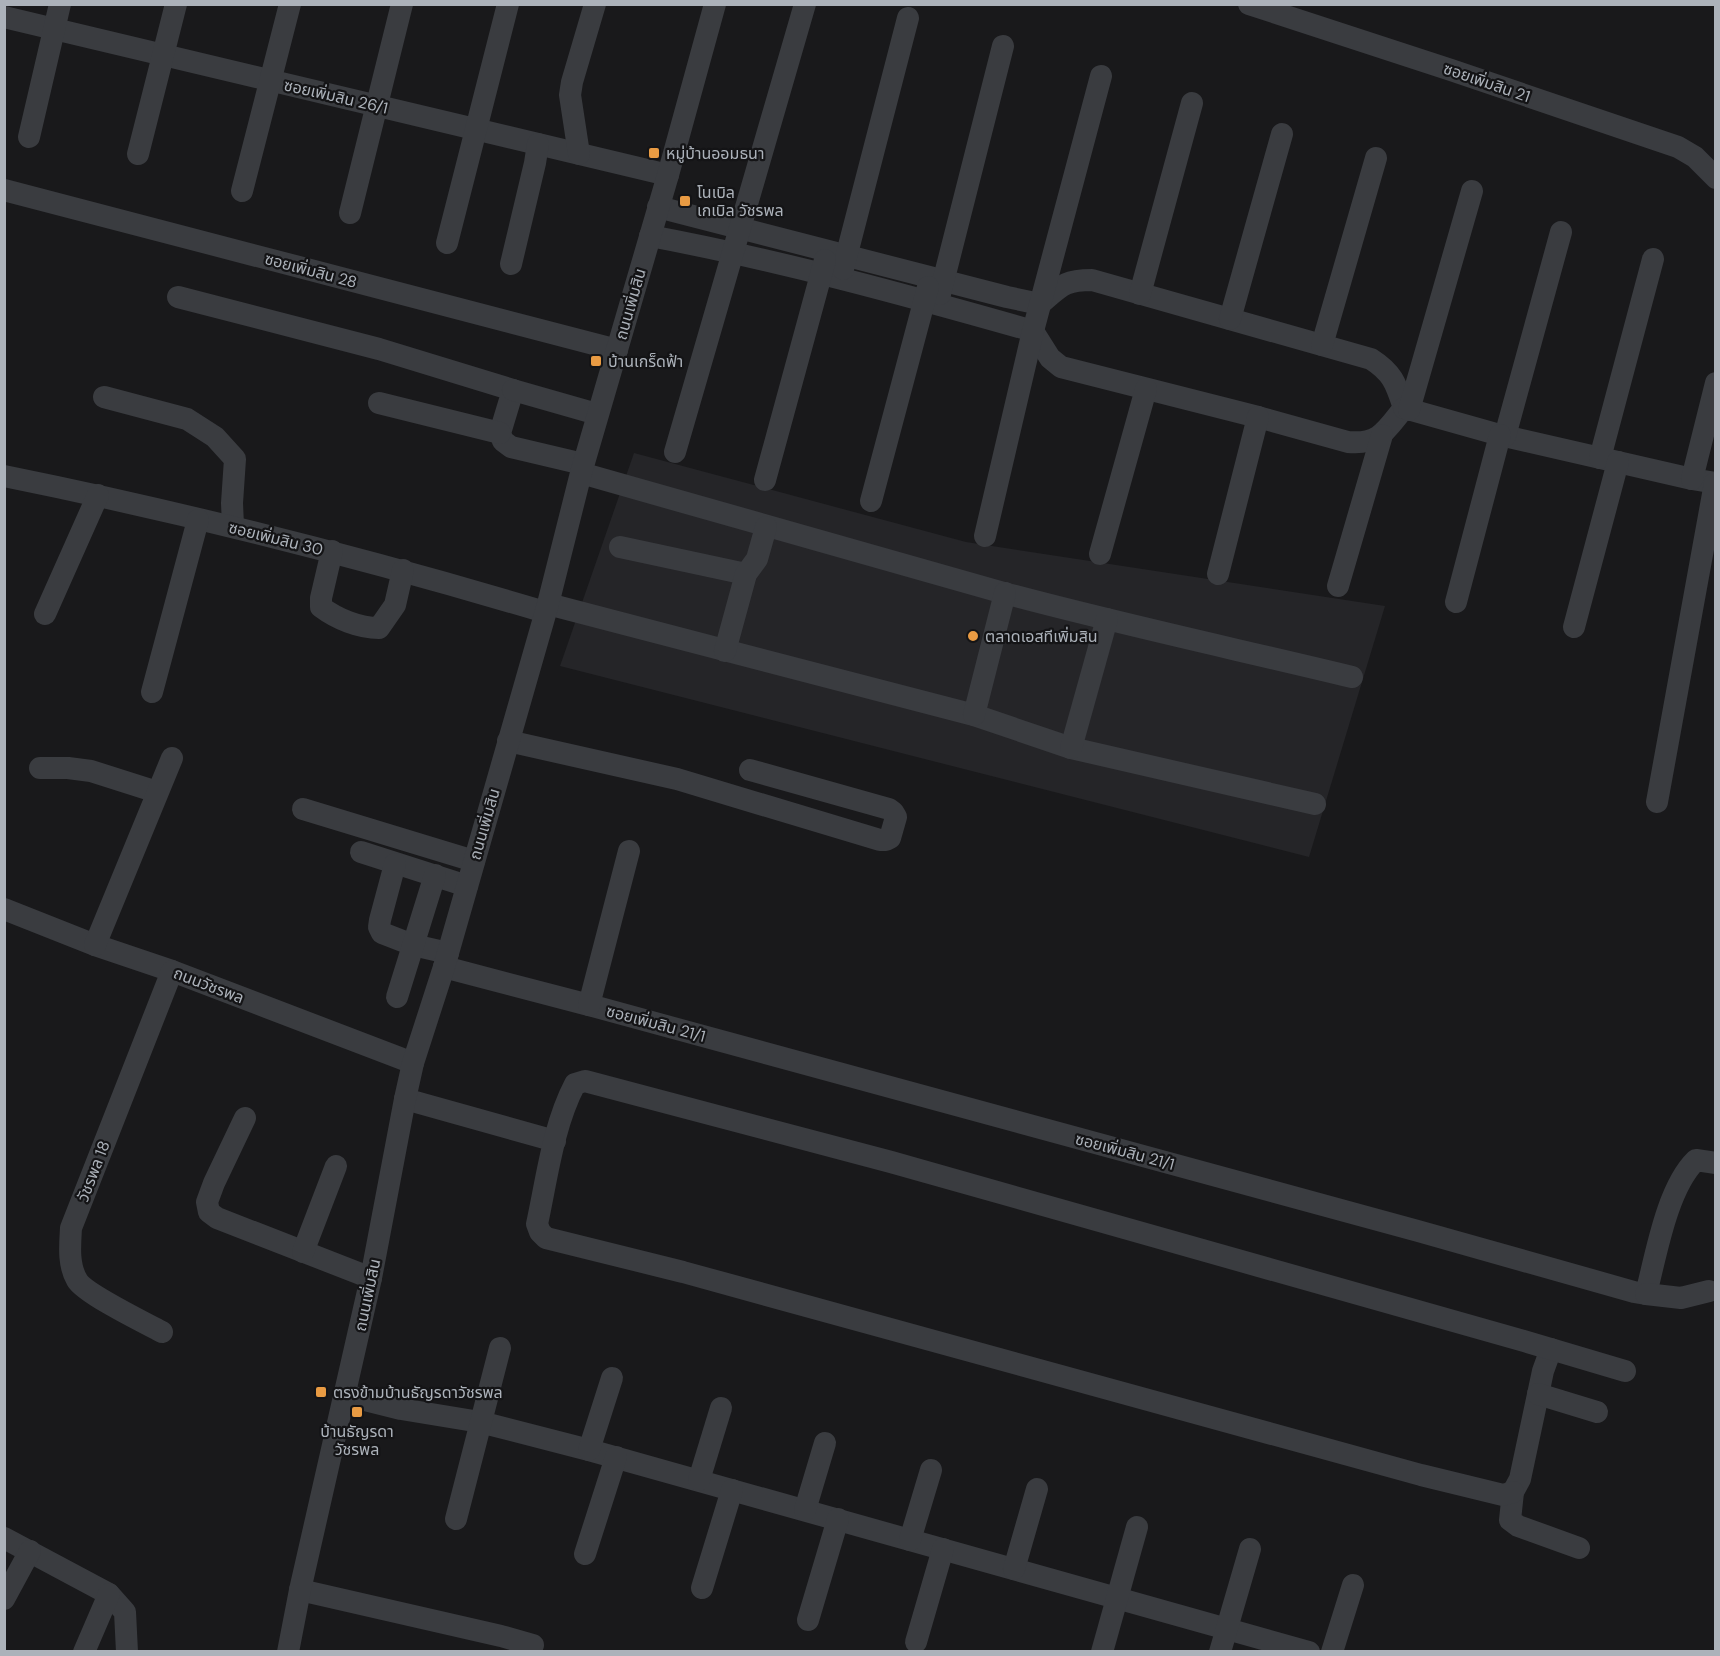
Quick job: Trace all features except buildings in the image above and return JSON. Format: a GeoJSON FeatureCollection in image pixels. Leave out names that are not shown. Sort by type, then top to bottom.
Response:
{"type":"FeatureCollection","features":[{"type":"Feature","properties":{"kind":"street"},"geometry":{"type":"LineString","coordinates":[[29,137],[60,4]]}},
{"type":"Feature","properties":{"kind":"street"},"geometry":{"type":"LineString","coordinates":[[138,154],[176,4]]}},
{"type":"Feature","properties":{"kind":"street"},"geometry":{"type":"LineString","coordinates":[[242,191],[290,4]]}},
{"type":"Feature","properties":{"kind":"street"},"geometry":{"type":"LineString","coordinates":[[350,213],[402,4]]}},
{"type":"Feature","properties":{"kind":"street"},"geometry":{"type":"LineString","coordinates":[[447,243],[508,4]]}},
{"type":"Feature","properties":{"kind":"street"},"geometry":{"type":"LineString","coordinates":[[579,154],[570,95],[595,4]]}},
{"type":"Feature","properties":{"kind":"street","name":"ถนนเพิ่มสิน"},"geometry":{"type":"LineString","coordinates":[[288,1652],[371,1278],[405,1099],[414,1064],[547,608],[597,414],[668,175],[715,4]]}},
{"type":"Feature","properties":{"kind":"street"},"geometry":{"type":"LineString","coordinates":[[675,452],[805,4]]}},
{"type":"Feature","properties":{"kind":"street","name":"ซอยเพิ่มสิน 21"},"geometry":{"type":"LineString","coordinates":[[1249,4],[1678,147],[1695,157],[1716,178]]}},
{"type":"Feature","properties":{"kind":"street","name":"ซอยเพิ่มสิน 26/1"},"geometry":{"type":"LineString","coordinates":[[4,17],[668,175]]}},
{"type":"Feature","properties":{"kind":"street"},"geometry":{"type":"LineString","coordinates":[[765,480],[830,277],[908,18]]}},
{"type":"Feature","properties":{"kind":"street"},"geometry":{"type":"LineString","coordinates":[[871,501],[931,302],[1003,46]]}},
{"type":"Feature","properties":{"kind":"street"},"geometry":{"type":"LineString","coordinates":[[985,536],[1033,331],[1101,76]]}},
{"type":"Feature","properties":{"kind":"street"},"geometry":{"type":"LineString","coordinates":[[1140,294],[1192,103]]}},
{"type":"Feature","properties":{"kind":"street"},"geometry":{"type":"LineString","coordinates":[[1230,319],[1282,134]]}},
{"type":"Feature","properties":{"kind":"street"},"geometry":{"type":"LineString","coordinates":[[511,264],[538,144]]}},
{"type":"Feature","properties":{"kind":"street"},"geometry":{"type":"LineString","coordinates":[[1322,345],[1376,158]]}},
{"type":"Feature","properties":{"kind":"street","name":"ซอยเพิ่มสิน 28"},"geometry":{"type":"LineString","coordinates":[[4,190],[617,351]]}},
{"type":"Feature","properties":{"kind":"street"},"geometry":{"type":"LineString","coordinates":[[650,236],[699,245],[931,302],[1033,331],[1050,358],[1061,367],[1362,444],[1382,435],[1406,409],[1472,191]]}},
{"type":"Feature","properties":{"kind":"street"},"geometry":{"type":"LineString","coordinates":[[658,207],[1040,304]]}},
{"type":"Feature","properties":{"kind":"street"},"geometry":{"type":"LineString","coordinates":[[1456,602],[1561,232]]}},
{"type":"Feature","properties":{"kind":"street"},"geometry":{"type":"LineString","coordinates":[[1574,627],[1653,259]]}},
{"type":"Feature","properties":{"kind":"street"},"geometry":{"type":"LineString","coordinates":[[1040,304],[1061,286],[1074,280],[1092,280],[1371,359],[1384,367],[1397,386],[1406,409]]}},
{"type":"Feature","properties":{"kind":"street"},"geometry":{"type":"LineString","coordinates":[[178,297],[379,349],[597,414]]}},
{"type":"Feature","properties":{"kind":"street"},"geometry":{"type":"LineString","coordinates":[[1692,479],[1716,383]]}},
{"type":"Feature","properties":{"kind":"street"},"geometry":{"type":"LineString","coordinates":[[1100,554],[1146,389]]}},
{"type":"Feature","properties":{"kind":"street"},"geometry":{"type":"LineString","coordinates":[[513,390],[500,433],[502,441],[511,447],[766,526],[1005,593],[1352,677]]}},
{"type":"Feature","properties":{"kind":"street"},"geometry":{"type":"LineString","coordinates":[[104,397],[187,419],[215,437],[235,459],[233,526]]}},
{"type":"Feature","properties":{"kind":"street"},"geometry":{"type":"LineString","coordinates":[[379,403],[500,433]]}},
{"type":"Feature","properties":{"kind":"street"},"geometry":{"type":"LineString","coordinates":[[1406,409],[1502,435],[1715,483],[1657,802]]}},
{"type":"Feature","properties":{"kind":"street"},"geometry":{"type":"LineString","coordinates":[[1218,574],[1258,417]]}},
{"type":"Feature","properties":{"kind":"street"},"geometry":{"type":"LineString","coordinates":[[1338,586],[1382,435]]}},
{"type":"Feature","properties":{"kind":"street","name":"ซอยเพิ่มสิน 30"},"geometry":{"type":"LineString","coordinates":[[4,476],[233,526],[547,608],[974,715],[1071,748],[1315,804]]}},
{"type":"Feature","properties":{"kind":"street"},"geometry":{"type":"LineString","coordinates":[[45,614],[98,495]]}},
{"type":"Feature","properties":{"kind":"street"},"geometry":{"type":"LineString","coordinates":[[152,692],[198,520]]}},
{"type":"Feature","properties":{"kind":"street"},"geometry":{"type":"LineString","coordinates":[[725,651],[746,574],[757,559],[766,526]]}},
{"type":"Feature","properties":{"kind":"street"},"geometry":{"type":"LineString","coordinates":[[620,547],[746,574]]}},
{"type":"Feature","properties":{"kind":"street"},"geometry":{"type":"LineString","coordinates":[[332,551],[321,607],[339,618],[370,628],[379,628],[395,604],[403,570]]}},
{"type":"Feature","properties":{"kind":"street"},"geometry":{"type":"LineString","coordinates":[[974,715],[1005,593]]}},
{"type":"Feature","properties":{"kind":"street"},"geometry":{"type":"LineString","coordinates":[[1071,748],[1107,619]]}},
{"type":"Feature","properties":{"kind":"street"},"geometry":{"type":"LineString","coordinates":[[508,741],[677,779],[880,840],[890,838],[896,817],[889,809],[750,770]]}},
{"type":"Feature","properties":{"kind":"street"},"geometry":{"type":"LineString","coordinates":[[95,945],[172,758]]}},
{"type":"Feature","properties":{"kind":"street"},"geometry":{"type":"LineString","coordinates":[[40,768],[91,771],[157,792]]}},
{"type":"Feature","properties":{"kind":"street"},"geometry":{"type":"LineString","coordinates":[[303,809],[474,861]]}},
{"type":"Feature","properties":{"kind":"street"},"geometry":{"type":"LineString","coordinates":[[589,1005],[629,851]]}},
{"type":"Feature","properties":{"kind":"street"},"geometry":{"type":"LineString","coordinates":[[361,852],[467,886]]}},
{"type":"Feature","properties":{"kind":"street","name":"ซอยเพิ่มสิน 21/1"},"geometry":{"type":"LineString","coordinates":[[395,864],[380,920],[379,927],[382,933],[446,960],[589,1005],[1634,1292],[1681,1298],[1709,1291]]}},
{"type":"Feature","properties":{"kind":"street"},"geometry":{"type":"LineString","coordinates":[[397,997],[435,875]]}},
{"type":"Feature","properties":{"kind":"street","name":"ถนนวัชรพล"},"geometry":{"type":"LineString","coordinates":[[4,909],[95,945],[172,970],[414,1064]]}},
{"type":"Feature","properties":{"kind":"street","name":"วัชรพล 18"},"geometry":{"type":"LineString","coordinates":[[162,1332],[88,1291],[77,1281],[72,1266],[70,1243],[71,1228],[172,970]]}},
{"type":"Feature","properties":{"kind":"street"},"geometry":{"type":"LineString","coordinates":[[1513,1491],[1503,1495],[1421,1475],[694,1275],[546,1238],[540,1232],[537,1224],[555,1141],[569,1095],[576,1083],[585,1081],[891,1162],[1625,1371]]}},
{"type":"Feature","properties":{"kind":"street"},"geometry":{"type":"LineString","coordinates":[[405,1099],[555,1141]]}},
{"type":"Feature","properties":{"kind":"street"},"geometry":{"type":"LineString","coordinates":[[245,1118],[214,1183],[207,1202],[208,1212],[217,1218],[371,1278]]}},
{"type":"Feature","properties":{"kind":"street"},"geometry":{"type":"LineString","coordinates":[[1646,1294],[1667,1212],[1679,1181],[1696,1160],[1716,1163]]}},
{"type":"Feature","properties":{"kind":"street"},"geometry":{"type":"LineString","coordinates":[[303,1252],[336,1166]]}},
{"type":"Feature","properties":{"kind":"street"},"geometry":{"type":"LineString","coordinates":[[456,1519],[500,1348]]}},
{"type":"Feature","properties":{"kind":"street"},"geometry":{"type":"LineString","coordinates":[[1551,1349],[1543,1371],[1520,1479],[1513,1491],[1510,1520],[1513,1524],[1579,1548]]}},
{"type":"Feature","properties":{"kind":"street"},"geometry":{"type":"LineString","coordinates":[[589,1450],[612,1378]]}},
{"type":"Feature","properties":{"kind":"street"},"geometry":{"type":"LineString","coordinates":[[1538,1394],[1598,1412]]}},
{"type":"Feature","properties":{"kind":"street"},"geometry":{"type":"LineString","coordinates":[[345,1395],[401,1409],[480,1422],[616,1457],[1309,1652]]}},
{"type":"Feature","properties":{"kind":"street"},"geometry":{"type":"LineString","coordinates":[[699,1480],[721,1408]]}},
{"type":"Feature","properties":{"kind":"street"},"geometry":{"type":"LineString","coordinates":[[805,1510],[825,1443]]}},
{"type":"Feature","properties":{"kind":"street"},"geometry":{"type":"LineString","coordinates":[[585,1554],[616,1457]]}},
{"type":"Feature","properties":{"kind":"street"},"geometry":{"type":"LineString","coordinates":[[910,1540],[931,1470]]}},
{"type":"Feature","properties":{"kind":"street"},"geometry":{"type":"LineString","coordinates":[[1014,1569],[1037,1489]]}},
{"type":"Feature","properties":{"kind":"street"},"geometry":{"type":"LineString","coordinates":[[702,1588],[732,1490]]}},
{"type":"Feature","properties":{"kind":"street"},"geometry":{"type":"LineString","coordinates":[[808,1620],[838,1519]]}},
{"type":"Feature","properties":{"kind":"street"},"geometry":{"type":"LineString","coordinates":[[1102,1652],[1137,1527]]}},
{"type":"Feature","properties":{"kind":"street"},"geometry":{"type":"LineString","coordinates":[[4,1538],[109,1594],[125,1612],[126,1652]]}},
{"type":"Feature","properties":{"kind":"street"},"geometry":{"type":"LineString","coordinates":[[916,1642],[943,1549]]}},
{"type":"Feature","properties":{"kind":"street"},"geometry":{"type":"LineString","coordinates":[[1220,1652],[1250,1549]]}},
{"type":"Feature","properties":{"kind":"street"},"geometry":{"type":"LineString","coordinates":[[4,1599],[30,1551]]}},
{"type":"Feature","properties":{"kind":"street"},"geometry":{"type":"LineString","coordinates":[[1332,1652],[1353,1585]]}},
{"type":"Feature","properties":{"kind":"street"},"geometry":{"type":"LineString","coordinates":[[300,1590],[533,1645]]}},
{"type":"Feature","properties":{"kind":"street"},"geometry":{"type":"LineString","coordinates":[[84,1652],[109,1594]]}},
{"type":"Feature","properties":{"kind":"shaded area","name":"ตลาดเอสทีเพิ่มสิน"},"geometry":{"type":"Polygon","coordinates":[[[634,453],[966,542],[1385,606],[1309,857],[560,666],[634,453]]]}},
{"type":"Feature","properties":{"kind":"place","name":"หมู่บ้านออมธนา"},"geometry":{"type":"Point","coordinates":[654,153]}},
{"type":"Feature","properties":{"kind":"place","name":"โนเบิล เกเบิล วัชรพล"},"geometry":{"type":"Point","coordinates":[685,201]}},
{"type":"Feature","properties":{"kind":"place","name":"บ้านเกร็ดฟ้า"},"geometry":{"type":"Point","coordinates":[596,361]}},
{"type":"Feature","properties":{"kind":"place","name":"ตลาดเอสทีเพิ่มสิน"},"geometry":{"type":"Point","coordinates":[973,636]}},
{"type":"Feature","properties":{"kind":"place","name":"ตรงข้ามบ้านธัญรดาวัชรพล"},"geometry":{"type":"Point","coordinates":[321,1392]}},
{"type":"Feature","properties":{"kind":"place","name":"บ้านธัญรดา วัชรพล"},"geometry":{"type":"Point","coordinates":[357,1412]}}]}
